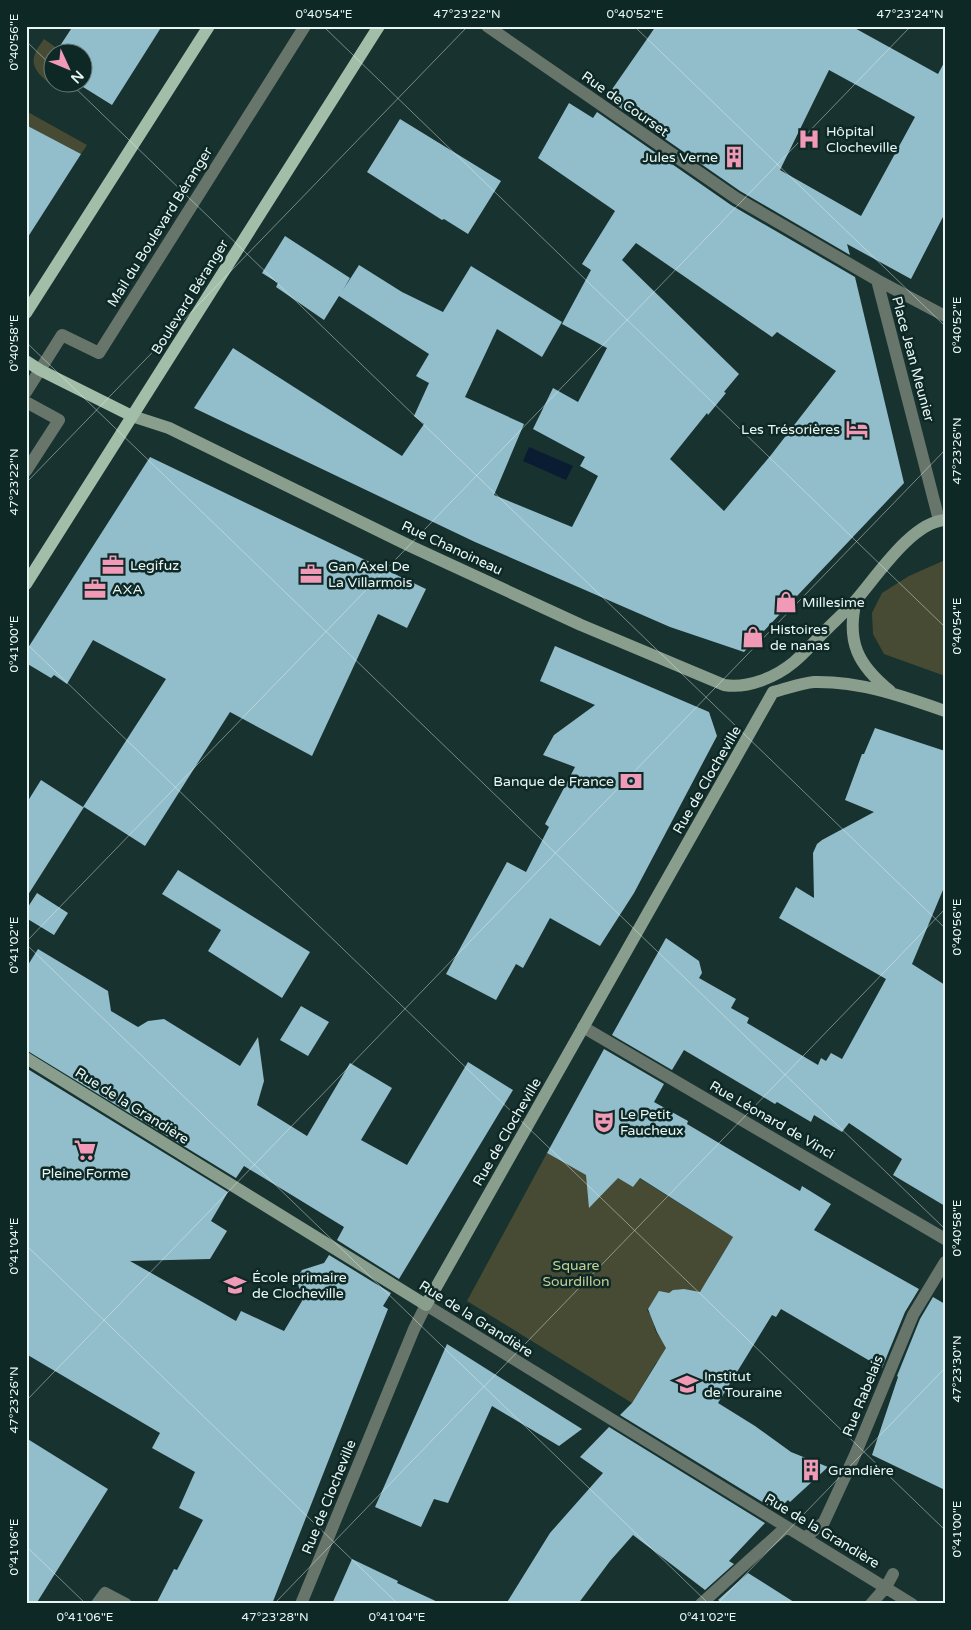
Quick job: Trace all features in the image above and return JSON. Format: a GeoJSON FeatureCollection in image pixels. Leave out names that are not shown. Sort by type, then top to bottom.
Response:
{"type":"FeatureCollection","features":[{"type":"Feature","properties":{"kind":"main road"},"geometry":{"type":"LineString","coordinates":[[26,313],[209,26]]}},
{"type":"Feature","properties":{"kind":"main road","name":"Boulevard Béranger"},"geometry":{"type":"LineString","coordinates":[[26,584],[379,26]]}},
{"type":"Feature","properties":{"kind":"main road"},"geometry":{"type":"LineString","coordinates":[[26,361],[40,370],[132,416]]}},
{"type":"Feature","properties":{"kind":"main road","name":"Rue Chanoineau"},"geometry":{"type":"LineString","coordinates":[[132,416],[169,428],[410,546],[608,636],[724,685],[735,687],[764,680],[794,662],[856,600],[907,541],[923,528],[942,520]]}},
{"type":"Feature","properties":{"kind":"main road"},"geometry":{"type":"LineString","coordinates":[[856,600],[852,617],[852,630],[861,662],[875,678],[892,692]]}},
{"type":"Feature","properties":{"kind":"main road"},"geometry":{"type":"LineString","coordinates":[[764,680],[773,692],[812,682],[850,684],[892,692],[945,711]]}},
{"type":"Feature","properties":{"kind":"main road","name":"Rue de Clocheville"},"geometry":{"type":"LineString","coordinates":[[426,1305],[773,692]]}},
{"type":"Feature","properties":{"kind":"main road","name":"Rue de la Grandière"},"geometry":{"type":"LineString","coordinates":[[26,1058],[426,1305]]}},
{"type":"Feature","properties":{"kind":"street","name":"Mail du Boulevard Béranger"},"geometry":{"type":"LineString","coordinates":[[26,392],[62,335],[99,353],[305,26]]}},
{"type":"Feature","properties":{"kind":"street","name":"Rue de Courset"},"geometry":{"type":"LineString","coordinates":[[486,26],[736,198],[877,280]]}},
{"type":"Feature","properties":{"kind":"street","name":"Place Jean Meunier"},"geometry":{"type":"LineString","coordinates":[[877,280],[945,316]]}},
{"type":"Feature","properties":{"kind":"street","name":"Place Jean Meunier"},"geometry":{"type":"LineString","coordinates":[[877,280],[942,520]]}},
{"type":"Feature","properties":{"kind":"street"},"geometry":{"type":"LineString","coordinates":[[26,402],[59,420],[26,471]]}},
{"type":"Feature","properties":{"kind":"street","name":"Rue Léonard de Vinci"},"geometry":{"type":"LineString","coordinates":[[583,1027],[945,1239]]}},
{"type":"Feature","properties":{"kind":"street","name":"Rue Rabelais"},"geometry":{"type":"LineString","coordinates":[[805,1538],[824,1522],[855,1455],[913,1315],[945,1262]]}},
{"type":"Feature","properties":{"kind":"street","name":"Rue de la Grandière"},"geometry":{"type":"LineString","coordinates":[[426,1305],[912,1604]]}},
{"type":"Feature","properties":{"kind":"street","name":"Rue de Clocheville"},"geometry":{"type":"LineString","coordinates":[[302,1604],[414,1329],[426,1305]]}},
{"type":"Feature","properties":{"kind":"street"},"geometry":{"type":"LineString","coordinates":[[700,1604],[786,1527]]}},
{"type":"Feature","properties":{"kind":"street"},"geometry":{"type":"LineString","coordinates":[[871,1604],[886,1587],[893,1574]]}},
{"type":"Feature","properties":{"kind":"street"},"geometry":{"type":"LineString","coordinates":[[97,1604],[105,1593],[126,1604]]}},
{"type":"Feature","properties":{"kind":"green space"},"geometry":{"type":"Polygon","coordinates":[[[42,42],[42,76],[34,64],[36,51],[42,42]]]}},
{"type":"Feature","properties":{"kind":"green space"},"geometry":{"type":"Polygon","coordinates":[[[26,111],[87,145],[81,154],[26,125],[26,111]]]}},
{"type":"Feature","properties":{"kind":"green space"},"geometry":{"type":"Polygon","coordinates":[[[945,560],[945,676],[884,654],[873,634],[872,613],[882,593],[909,576],[945,560]]]}},
{"type":"Feature","properties":{"kind":"green space","name":"Square Sourdillon"},"geometry":{"type":"Polygon","coordinates":[[[547,1153],[590,1177],[614,1175],[633,1187],[639,1178],[733,1237],[710,1275],[703,1296],[680,1289],[667,1295],[660,1291],[647,1310],[653,1315],[658,1335],[673,1347],[656,1363],[632,1403],[467,1301],[547,1153]]]}},
{"type":"Feature","properties":{"kind":"water"},"geometry":{"type":"Polygon","coordinates":[[[529,447],[573,466],[566,480],[523,461],[529,447]]]}},
{"type":"Feature","properties":{"kind":"building"},"geometry":{"type":"Polygon","coordinates":[[[73,26],[162,26],[112,105],[91,92],[92,42],[63,42],[73,26]]]}},
{"type":"Feature","properties":{"kind":"building","name":"Hôpital Clocheville"},"geometry":{"type":"Polygon","coordinates":[[[656,26],[851,26],[938,74],[945,61],[945,213],[911,279],[847,244],[850,255],[740,191],[606,98],[656,26]],[[829,70],[780,170],[861,216],[915,117],[829,70]]]}},
{"type":"Feature","properties":{"kind":"building"},"geometry":{"type":"Polygon","coordinates":[[[569,103],[593,118],[597,112],[731,205],[855,277],[904,483],[744,652],[670,627],[475,542],[194,408],[233,348],[402,456],[424,424],[414,416],[429,383],[416,376],[429,354],[339,296],[324,320],[276,287],[278,283],[262,273],[285,236],[350,278],[343,290],[359,265],[402,292],[443,312],[471,266],[562,322],[542,357],[497,329],[465,397],[524,424],[494,495],[572,527],[598,476],[580,466],[585,457],[533,429],[553,388],[578,402],[607,348],[562,324],[591,270],[582,264],[615,211],[538,158],[569,103]],[[636,243],[622,260],[739,374],[724,392],[726,393],[708,415],[707,413],[670,459],[724,511],[771,455],[836,371],[777,332],[772,337],[636,243]]]}},
{"type":"Feature","properties":{"kind":"building"},"geometry":{"type":"Polygon","coordinates":[[[400,119],[501,181],[468,234],[444,219],[442,220],[367,172],[400,119]]]}},
{"type":"Feature","properties":{"kind":"building"},"geometry":{"type":"Polygon","coordinates":[[[26,125],[81,154],[26,240],[26,125]]]}},
{"type":"Feature","properties":{"kind":"building"},"geometry":{"type":"Polygon","coordinates":[[[150,457],[426,589],[407,628],[378,614],[312,756],[230,712],[145,846],[84,807],[26,898],[26,804],[41,780],[83,807],[166,679],[93,640],[67,684],[54,675],[51,678],[26,663],[26,651],[150,457]]]}},
{"type":"Feature","properties":{"kind":"building","name":"Banque de France"},"geometry":{"type":"Polygon","coordinates":[[[555,646],[709,712],[717,736],[634,893],[600,946],[550,918],[523,968],[516,964],[496,1000],[446,974],[507,862],[526,872],[549,827],[545,824],[575,767],[543,755],[554,735],[595,705],[540,681],[555,646]]]}},
{"type":"Feature","properties":{"kind":"building"},"geometry":{"type":"Polygon","coordinates":[[[875,728],[945,751],[945,885],[912,964],[945,985],[945,1206],[893,1175],[902,1159],[849,1123],[842,1132],[814,1115],[811,1122],[777,1102],[775,1104],[684,1050],[672,1070],[612,1035],[666,938],[699,961],[702,973],[699,978],[736,999],[731,1008],[749,1018],[747,1023],[818,1065],[821,1058],[826,1061],[831,1053],[842,1059],[886,979],[779,918],[796,887],[814,898],[813,853],[817,844],[874,812],[845,800],[862,754],[864,754],[875,728]]]}},
{"type":"Feature","properties":{"kind":"building"},"geometry":{"type":"Polygon","coordinates":[[[178,870],[310,952],[282,998],[208,951],[221,930],[162,894],[178,870]]]}},
{"type":"Feature","properties":{"kind":"building"},"geometry":{"type":"Polygon","coordinates":[[[37,893],[68,913],[54,935],[26,918],[26,910],[37,893]]]}},
{"type":"Feature","properties":{"kind":"building"},"geometry":{"type":"Polygon","coordinates":[[[38,949],[108,991],[111,1011],[138,1027],[148,1021],[164,1019],[240,1066],[258,1037],[264,1081],[257,1105],[307,1136],[350,1063],[392,1088],[361,1140],[407,1165],[468,1062],[513,1090],[399,1279],[337,1240],[344,1227],[244,1166],[236,1178],[26,1050],[26,968],[38,949]]]}},
{"type":"Feature","properties":{"kind":"building"},"geometry":{"type":"Polygon","coordinates":[[[301,1006],[329,1022],[308,1056],[280,1040],[301,1006]]]}},
{"type":"Feature","properties":{"kind":"building"},"geometry":{"type":"Polygon","coordinates":[[[604,1049],[664,1084],[654,1102],[688,1121],[687,1124],[800,1191],[802,1186],[831,1204],[814,1230],[919,1289],[905,1312],[882,1368],[781,1309],[776,1317],[772,1315],[718,1403],[755,1426],[791,1452],[828,1467],[790,1502],[788,1500],[777,1511],[620,1415],[632,1403],[666,1348],[648,1309],[659,1291],[669,1293],[673,1290],[684,1289],[700,1292],[733,1237],[640,1178],[633,1187],[618,1178],[589,1208],[586,1175],[547,1153],[604,1049]]]}},
{"type":"Feature","properties":{"kind":"building"},"geometry":{"type":"Polygon","coordinates":[[[26,1068],[228,1192],[211,1221],[227,1231],[210,1259],[130,1261],[236,1321],[241,1311],[284,1331],[302,1301],[297,1279],[302,1270],[324,1263],[329,1255],[391,1293],[383,1306],[388,1309],[272,1604],[156,1604],[174,1569],[177,1570],[203,1520],[179,1508],[195,1472],[152,1448],[160,1433],[26,1354],[26,1068]]]}},
{"type":"Feature","properties":{"kind":"building"},"geometry":{"type":"Polygon","coordinates":[[[933,1297],[945,1304],[945,1490],[872,1455],[897,1376],[920,1319],[933,1297]]]}},
{"type":"Feature","properties":{"kind":"building"},"geometry":{"type":"Polygon","coordinates":[[[447,1344],[582,1429],[559,1446],[492,1406],[448,1503],[434,1499],[421,1527],[375,1507],[447,1344]]]}},
{"type":"Feature","properties":{"kind":"building"},"geometry":{"type":"Polygon","coordinates":[[[609,1427],[765,1523],[729,1561],[734,1564],[705,1590],[633,1535],[610,1561],[578,1604],[506,1604],[550,1533],[603,1473],[580,1457],[609,1427]]]}},
{"type":"Feature","properties":{"kind":"building"},"geometry":{"type":"Polygon","coordinates":[[[26,1438],[108,1489],[36,1604],[26,1604],[26,1438]]]}},
{"type":"Feature","properties":{"kind":"building"},"geometry":{"type":"Polygon","coordinates":[[[352,1559],[398,1581],[397,1583],[442,1604],[332,1604],[352,1559]]]}},
{"type":"Feature","properties":{"kind":"building"},"geometry":{"type":"Polygon","coordinates":[[[748,1573],[797,1604],[723,1604],[718,1600],[748,1573]]]}},
{"type":"Feature","properties":{"kind":"place","name":"Hôpital Clocheville"},"geometry":{"type":"Point","coordinates":[809,139]}},
{"type":"Feature","properties":{"kind":"place","name":"Jules Verne"},"geometry":{"type":"Point","coordinates":[734,157]}},
{"type":"Feature","properties":{"kind":"place","name":"Les Trésorières"},"geometry":{"type":"Point","coordinates":[857,429]}},
{"type":"Feature","properties":{"kind":"place","name":"Legifuz"},"geometry":{"type":"Point","coordinates":[113,565]}},
{"type":"Feature","properties":{"kind":"place","name":"Gan Axel De La Villarmois"},"geometry":{"type":"Point","coordinates":[311,574]}},
{"type":"Feature","properties":{"kind":"place","name":"AXA"},"geometry":{"type":"Point","coordinates":[95,589]}},
{"type":"Feature","properties":{"kind":"place","name":"Millesime"},"geometry":{"type":"Point","coordinates":[786,602]}},
{"type":"Feature","properties":{"kind":"place","name":"Histoires de nanas"},"geometry":{"type":"Point","coordinates":[753,637]}},
{"type":"Feature","properties":{"kind":"place","name":"Banque de France"},"geometry":{"type":"Point","coordinates":[631,781]}},
{"type":"Feature","properties":{"kind":"place","name":"Le Petit Faucheux"},"geometry":{"type":"Point","coordinates":[604,1122]}},
{"type":"Feature","properties":{"kind":"place","name":"Pleine Forme"},"geometry":{"type":"Point","coordinates":[85,1150]}},
{"type":"Feature","properties":{"kind":"place","name":"École primaire de Clocheville"},"geometry":{"type":"Point","coordinates":[235,1285]}},
{"type":"Feature","properties":{"kind":"place","name":"Institut de Touraine"},"geometry":{"type":"Point","coordinates":[687,1384]}},
{"type":"Feature","properties":{"kind":"place","name":"Grandière"},"geometry":{"type":"Point","coordinates":[811,1470]}}]}
